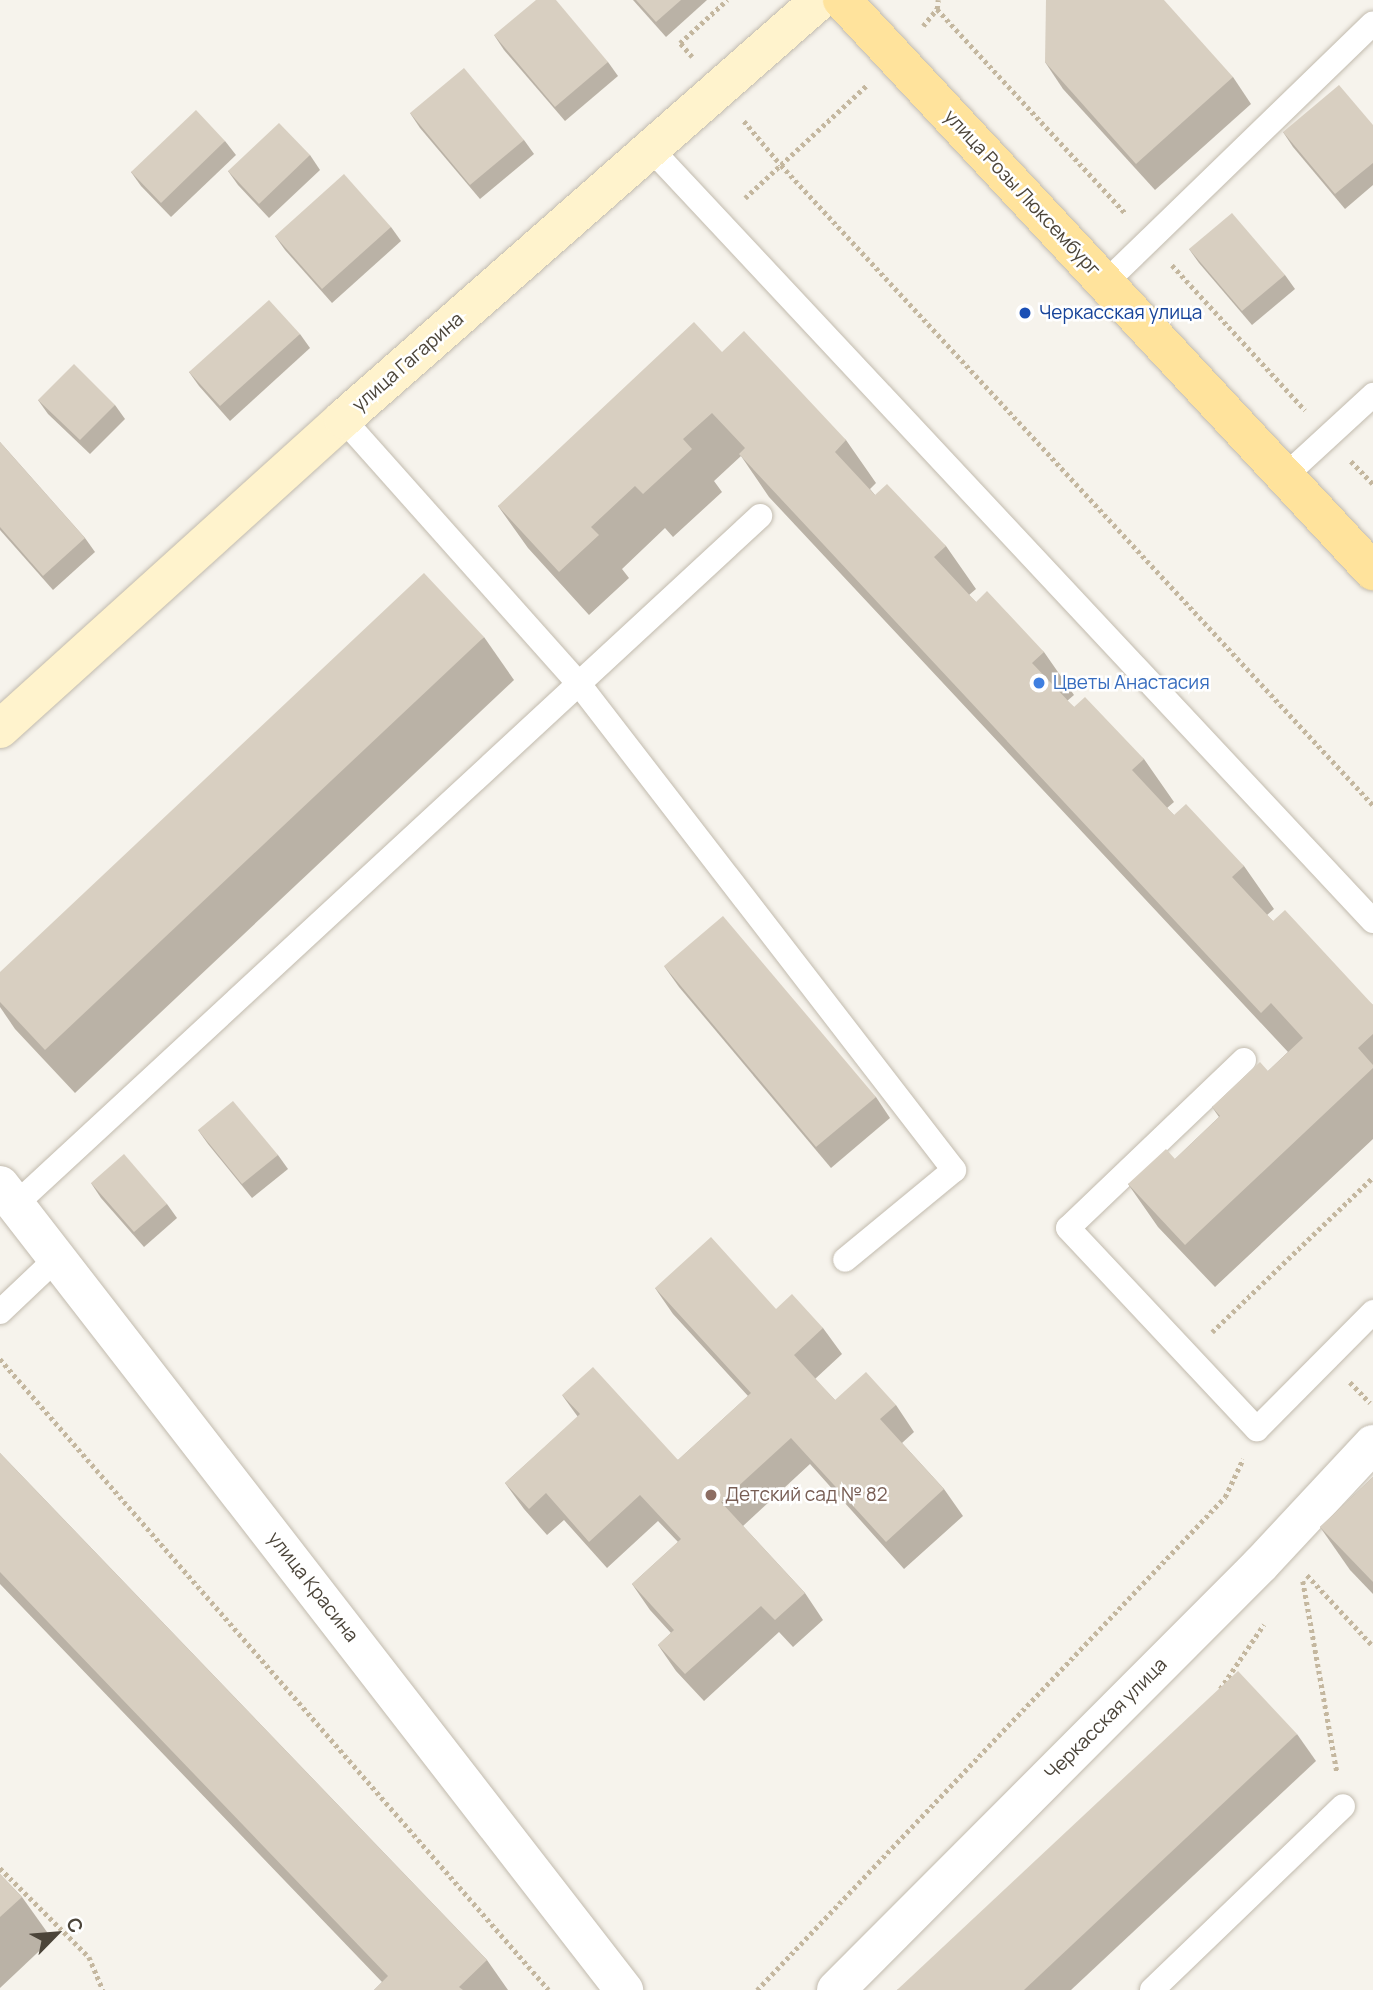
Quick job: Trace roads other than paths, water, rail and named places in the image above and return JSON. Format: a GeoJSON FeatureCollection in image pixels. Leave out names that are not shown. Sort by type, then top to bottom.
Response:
{"type":"FeatureCollection","features":[{"type":"Feature","properties":{"kind":"main road","name":"улица Гагарина"},"geometry":{"type":"LineString","coordinates":[[0,729],[342,419],[820,0]]}},
{"type":"Feature","properties":{"kind":"main road","name":"улица Розы Люксембург"},"geometry":{"type":"LineString","coordinates":[[842,0],[1373,571]]}},
{"type":"Feature","properties":{"kind":"street","name":"улица Красина"},"geometry":{"type":"LineString","coordinates":[[8,1195],[624,1990]]}},
{"type":"Feature","properties":{"kind":"street","name":"Черкасская улица"},"geometry":{"type":"LineString","coordinates":[[836,1990],[1251,1574],[1373,1444]]}},
{"type":"Feature","properties":{"kind":"lane"},"geometry":{"type":"LineString","coordinates":[[1105,283],[1373,23]]}},
{"type":"Feature","properties":{"kind":"lane"},"geometry":{"type":"LineString","coordinates":[[651,149],[1373,921]]}},
{"type":"Feature","properties":{"kind":"lane"},"geometry":{"type":"LineString","coordinates":[[1285,476],[1373,395]]}},
{"type":"Feature","properties":{"kind":"lane"},"geometry":{"type":"LineString","coordinates":[[342,419],[579,684],[954,1170],[845,1261]]}},
{"type":"Feature","properties":{"kind":"lane"},"geometry":{"type":"LineString","coordinates":[[8,1195],[579,684],[760,516]]}},
{"type":"Feature","properties":{"kind":"lane"},"geometry":{"type":"LineString","coordinates":[[1244,1060],[1068,1228],[1257,1429],[1373,1312]]}},
{"type":"Feature","properties":{"kind":"lane"},"geometry":{"type":"LineString","coordinates":[[0,1312],[58,1257]]}},
{"type":"Feature","properties":{"kind":"lane"},"geometry":{"type":"LineString","coordinates":[[1152,1990],[1343,1806]]}},
{"type":"Feature","properties":{"kind":"place","name":"Черкасская улица"},"geometry":{"type":"Point","coordinates":[1025,313]}},
{"type":"Feature","properties":{"kind":"place","name":"Цветы Анастасия"},"geometry":{"type":"Point","coordinates":[1039,683]}},
{"type":"Feature","properties":{"kind":"place","name":"Детский сад № 82"},"geometry":{"type":"Point","coordinates":[711,1495]}}]}
